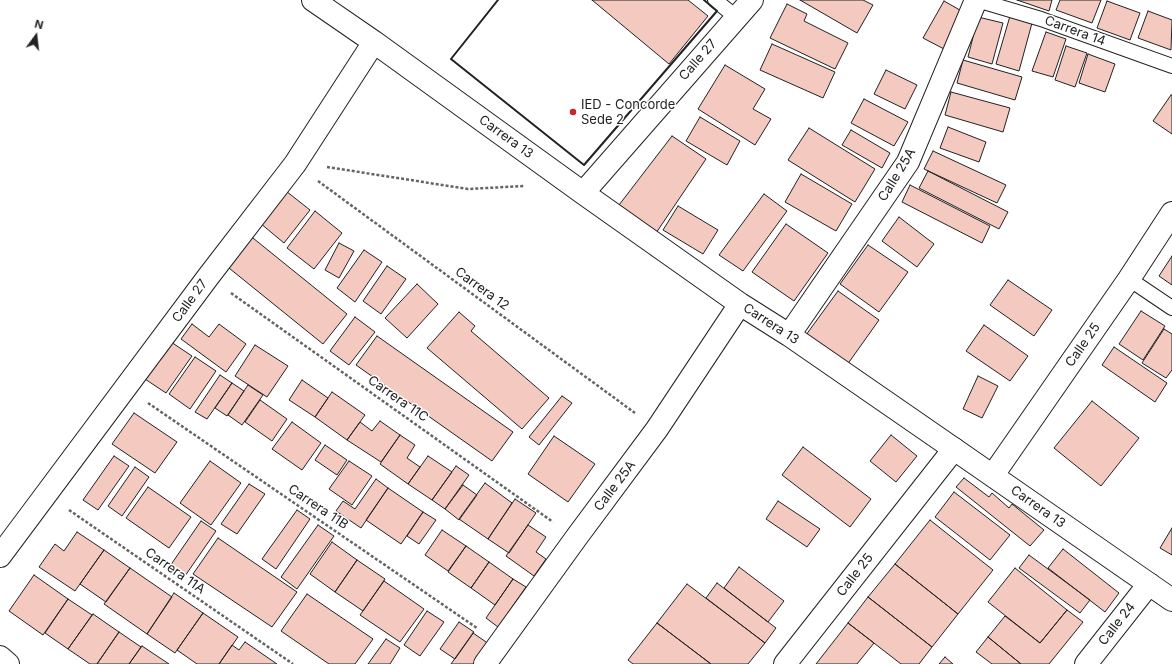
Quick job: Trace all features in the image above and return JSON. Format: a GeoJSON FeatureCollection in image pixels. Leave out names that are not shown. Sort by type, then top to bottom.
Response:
{"type":"FeatureCollection","features":[{"type":"Feature","properties":{"kind":"street","name":"Carrera 13"},"geometry":{"type":"LineString","coordinates":[[314,0],[740,304],[789,335],[954,448],[1172,600]]}},
{"type":"Feature","properties":{"kind":"street","name":"Calle 27"},"geometry":{"type":"LineString","coordinates":[[583,193],[752,0]]}},
{"type":"Feature","properties":{"kind":"street","name":"Calle 25A"},"geometry":{"type":"LineString","coordinates":[[789,335],[908,162],[977,0]]}},
{"type":"Feature","properties":{"kind":"street","name":"Calle 27"},"geometry":{"type":"LineString","coordinates":[[0,556],[294,164],[374,42]]}},
{"type":"Feature","properties":{"kind":"street","name":"Calle 25"},"geometry":{"type":"LineString","coordinates":[[992,475],[1129,280],[1172,214]]}},
{"type":"Feature","properties":{"kind":"street","name":"Calle 25A"},"geometry":{"type":"LineString","coordinates":[[485,664],[657,429],[740,304]]}},
{"type":"Feature","properties":{"kind":"street","name":"Calle 25"},"geometry":{"type":"LineString","coordinates":[[785,664],[954,448]]}},
{"type":"Feature","properties":{"kind":"street","name":"Calle 24"},"geometry":{"type":"LineString","coordinates":[[1086,664],[1149,584]]}},
{"type":"Feature","properties":{"kind":"street"},"geometry":{"type":"LineString","coordinates":[[0,657],[8,664]]}},
{"type":"Feature","properties":{"kind":"lane"},"geometry":{"type":"LineString","coordinates":[[715,0],[736,17]]}},
{"type":"Feature","properties":{"kind":"lane","name":"Carrera 14"},"geometry":{"type":"LineString","coordinates":[[977,0],[1041,19],[1172,66]]}},
{"type":"Feature","properties":{"kind":"lane"},"geometry":{"type":"LineString","coordinates":[[1129,280],[1172,308]]}},
{"type":"Feature","properties":{"kind":"path"},"geometry":{"type":"LineString","coordinates":[[294,164],[337,168],[468,188],[527,186]]}},
{"type":"Feature","properties":{"kind":"path","name":"Carrera 12"},"geometry":{"type":"LineString","coordinates":[[294,164],[657,429]]}},
{"type":"Feature","properties":{"kind":"path","name":"Carrera 11C"},"geometry":{"type":"LineString","coordinates":[[208,277],[576,538]]}},
{"type":"Feature","properties":{"kind":"path","name":"Carrera 11B"},"geometry":{"type":"LineString","coordinates":[[126,388],[500,643]]}},
{"type":"Feature","properties":{"kind":"path","name":"Carrera 11A"},"geometry":{"type":"LineString","coordinates":[[46,494],[293,664]]}},
{"type":"Feature","properties":{"kind":"building"},"geometry":{"type":"Polygon","coordinates":[[[592,0],[688,0],[708,16],[669,64],[592,0]]]}},
{"type":"Feature","properties":{"kind":"building"},"geometry":{"type":"Polygon","coordinates":[[[800,0],[863,0],[873,5],[857,33],[800,0]]]}},
{"type":"Feature","properties":{"kind":"building"},"geometry":{"type":"Polygon","coordinates":[[[1017,0],[1052,0],[1049,11],[1017,0]]]}},
{"type":"Feature","properties":{"kind":"building"},"geometry":{"type":"Polygon","coordinates":[[[1060,0],[1101,0],[1092,23],[1056,10],[1060,0]]]}},
{"type":"Feature","properties":{"kind":"building"},"geometry":{"type":"Polygon","coordinates":[[[944,1],[965,13],[944,49],[923,38],[944,1]]]}},
{"type":"Feature","properties":{"kind":"building"},"geometry":{"type":"Polygon","coordinates":[[[1107,1],[1140,13],[1130,40],[1097,28],[1107,1]]]}},
{"type":"Feature","properties":{"kind":"building"},"geometry":{"type":"Polygon","coordinates":[[[787,4],[807,14],[804,21],[848,43],[835,69],[770,38],[787,4]]]}},
{"type":"Feature","properties":{"kind":"building"},"geometry":{"type":"Polygon","coordinates":[[[1148,11],[1172,20],[1171,50],[1138,38],[1148,11]]]}},
{"type":"Feature","properties":{"kind":"building"},"geometry":{"type":"Polygon","coordinates":[[[1010,16],[1032,23],[1019,71],[996,64],[1010,16]]]}},
{"type":"Feature","properties":{"kind":"building"},"geometry":{"type":"Polygon","coordinates":[[[978,17],[1003,23],[992,64],[968,57],[978,17]]]}},
{"type":"Feature","properties":{"kind":"building"},"geometry":{"type":"Polygon","coordinates":[[[1046,32],[1066,39],[1053,77],[1032,71],[1046,32]]]}},
{"type":"Feature","properties":{"kind":"building"},"geometry":{"type":"Polygon","coordinates":[[[772,44],[835,72],[823,98],[760,70],[772,44]]]}},
{"type":"Feature","properties":{"kind":"building"},"geometry":{"type":"Polygon","coordinates":[[[1066,46],[1087,53],[1075,87],[1055,80],[1066,46]]]}},
{"type":"Feature","properties":{"kind":"building"},"geometry":{"type":"Polygon","coordinates":[[[1088,54],[1115,64],[1105,92],[1079,83],[1088,54]]]}},
{"type":"Feature","properties":{"kind":"building"},"geometry":{"type":"Polygon","coordinates":[[[963,60],[1022,77],[1015,100],[957,83],[963,60]]]}},
{"type":"Feature","properties":{"kind":"building"},"geometry":{"type":"Polygon","coordinates":[[[725,65],[765,89],[753,109],[771,119],[755,145],[698,109],[725,65]]]}},
{"type":"Feature","properties":{"kind":"building"},"geometry":{"type":"Polygon","coordinates":[[[886,70],[917,85],[905,109],[874,94],[886,70]]]}},
{"type":"Feature","properties":{"kind":"building"},"geometry":{"type":"Polygon","coordinates":[[[951,92],[1010,108],[1003,132],[945,115],[951,92]]]}},
{"type":"Feature","properties":{"kind":"building"},"geometry":{"type":"Polygon","coordinates":[[[1172,95],[1172,134],[1153,121],[1172,95]]]}},
{"type":"Feature","properties":{"kind":"building"},"geometry":{"type":"Polygon","coordinates":[[[864,99],[908,122],[894,146],[851,123],[864,99]]]}},
{"type":"Feature","properties":{"kind":"building"},"geometry":{"type":"Polygon","coordinates":[[[700,117],[740,141],[727,165],[686,141],[700,117]]]}},
{"type":"Feature","properties":{"kind":"building"},"geometry":{"type":"Polygon","coordinates":[[[948,127],[986,142],[979,162],[940,148],[948,127]]]}},
{"type":"Feature","properties":{"kind":"building"},"geometry":{"type":"Polygon","coordinates":[[[809,128],[875,169],[855,202],[788,160],[809,128]]]}},
{"type":"Feature","properties":{"kind":"building"},"geometry":{"type":"Polygon","coordinates":[[[851,130],[890,153],[882,168],[842,145],[851,130]]]}},
{"type":"Feature","properties":{"kind":"building"},"geometry":{"type":"Polygon","coordinates":[[[672,136],[706,159],[656,233],[619,205],[672,136]]]}},
{"type":"Feature","properties":{"kind":"building"},"geometry":{"type":"Polygon","coordinates":[[[933,151],[1006,185],[997,203],[924,169],[933,151]]]}},
{"type":"Feature","properties":{"kind":"building"},"geometry":{"type":"Polygon","coordinates":[[[928,171],[1008,212],[999,229],[919,188],[928,171]]]}},
{"type":"Feature","properties":{"kind":"building"},"geometry":{"type":"Polygon","coordinates":[[[801,174],[852,204],[836,231],[785,202],[801,174]]]}},
{"type":"Feature","properties":{"kind":"building"},"geometry":{"type":"Polygon","coordinates":[[[910,185],[990,226],[982,243],[902,202],[910,185]]]}},
{"type":"Feature","properties":{"kind":"building"},"geometry":{"type":"Polygon","coordinates":[[[286,191],[310,210],[284,243],[260,223],[286,191]]]}},
{"type":"Feature","properties":{"kind":"building"},"geometry":{"type":"Polygon","coordinates":[[[764,194],[787,211],[743,271],[719,255],[764,194]]]}},
{"type":"Feature","properties":{"kind":"building"},"geometry":{"type":"Polygon","coordinates":[[[678,206],[718,230],[703,254],[663,230],[678,206]]]}},
{"type":"Feature","properties":{"kind":"building"},"geometry":{"type":"Polygon","coordinates":[[[315,211],[342,233],[314,269],[287,248],[315,211]]]}},
{"type":"Feature","properties":{"kind":"building"},"geometry":{"type":"Polygon","coordinates":[[[899,217],[934,244],[917,267],[882,241],[899,217]]]}},
{"type":"Feature","properties":{"kind":"building"},"geometry":{"type":"Polygon","coordinates":[[[786,224],[828,253],[794,301],[752,272],[786,224]]]}},
{"type":"Feature","properties":{"kind":"building"},"geometry":{"type":"Polygon","coordinates":[[[248,234],[347,314],[323,344],[224,264],[248,234]]]}},
{"type":"Feature","properties":{"kind":"building"},"geometry":{"type":"Polygon","coordinates":[[[339,243],[354,251],[339,278],[325,270],[339,243]]]}},
{"type":"Feature","properties":{"kind":"building"},"geometry":{"type":"Polygon","coordinates":[[[868,245],[908,272],[879,312],[840,284],[868,245]]]}},
{"type":"Feature","properties":{"kind":"building"},"geometry":{"type":"Polygon","coordinates":[[[364,250],[382,262],[355,302],[337,288],[364,250]]]}},
{"type":"Feature","properties":{"kind":"building"},"geometry":{"type":"Polygon","coordinates":[[[1172,256],[1172,285],[1159,276],[1172,256]]]}},
{"type":"Feature","properties":{"kind":"building"},"geometry":{"type":"Polygon","coordinates":[[[387,266],[406,279],[381,314],[363,301],[387,266]]]}},
{"type":"Feature","properties":{"kind":"building"},"geometry":{"type":"Polygon","coordinates":[[[1008,280],[1052,310],[1034,336],[990,305],[1008,280]]]}},
{"type":"Feature","properties":{"kind":"building"},"geometry":{"type":"Polygon","coordinates":[[[417,284],[438,304],[407,338],[385,318],[417,284]]]}},
{"type":"Feature","properties":{"kind":"building"},"geometry":{"type":"Polygon","coordinates":[[[838,291],[879,320],[847,365],[806,335],[838,291]]]}},
{"type":"Feature","properties":{"kind":"building"},"geometry":{"type":"Polygon","coordinates":[[[1141,311],[1165,326],[1143,360],[1119,344],[1141,311]]]}},
{"type":"Feature","properties":{"kind":"building"},"geometry":{"type":"Polygon","coordinates":[[[459,312],[475,326],[471,331],[549,398],[522,429],[427,348],[459,312]]]}},
{"type":"Feature","properties":{"kind":"building"},"geometry":{"type":"Polygon","coordinates":[[[355,317],[375,332],[349,365],[330,351],[355,317]]]}},
{"type":"Feature","properties":{"kind":"building"},"geometry":{"type":"Polygon","coordinates":[[[192,324],[209,337],[219,324],[246,344],[226,372],[181,339],[192,324]]]}},
{"type":"Feature","properties":{"kind":"building"},"geometry":{"type":"Polygon","coordinates":[[[984,325],[1028,356],[1010,381],[966,351],[984,325]]]}},
{"type":"Feature","properties":{"kind":"building"},"geometry":{"type":"Polygon","coordinates":[[[1164,329],[1172,334],[1172,370],[1166,378],[1142,363],[1164,329]]]}},
{"type":"Feature","properties":{"kind":"building"},"geometry":{"type":"Polygon","coordinates":[[[377,336],[513,432],[492,461],[356,365],[377,336]]]}},
{"type":"Feature","properties":{"kind":"building"},"geometry":{"type":"Polygon","coordinates":[[[171,342],[192,356],[166,393],[145,379],[171,342]]]}},
{"type":"Feature","properties":{"kind":"building"},"geometry":{"type":"Polygon","coordinates":[[[255,345],[288,366],[267,397],[235,376],[255,345]]]}},
{"type":"Feature","properties":{"kind":"building"},"geometry":{"type":"Polygon","coordinates":[[[1114,347],[1167,383],[1155,402],[1102,365],[1114,347]]]}},
{"type":"Feature","properties":{"kind":"building"},"geometry":{"type":"Polygon","coordinates":[[[195,357],[216,371],[190,409],[169,394],[195,357]]]}},
{"type":"Feature","properties":{"kind":"building"},"geometry":{"type":"Polygon","coordinates":[[[220,375],[232,383],[207,419],[195,412],[220,375]]]}},
{"type":"Feature","properties":{"kind":"building"},"geometry":{"type":"Polygon","coordinates":[[[978,376],[998,386],[982,418],[963,409],[978,376]]]}},
{"type":"Feature","properties":{"kind":"building"},"geometry":{"type":"Polygon","coordinates":[[[302,380],[328,398],[315,417],[289,400],[302,380]]]}},
{"type":"Feature","properties":{"kind":"building"},"geometry":{"type":"Polygon","coordinates":[[[232,383],[244,391],[227,416],[215,408],[232,383]]]}},
{"type":"Feature","properties":{"kind":"building"},"geometry":{"type":"Polygon","coordinates":[[[248,385],[263,395],[242,425],[228,415],[248,385]]]}},
{"type":"Feature","properties":{"kind":"building"},"geometry":{"type":"Polygon","coordinates":[[[332,392],[365,415],[347,440],[315,417],[332,392]]]}},
{"type":"Feature","properties":{"kind":"building"},"geometry":{"type":"Polygon","coordinates":[[[562,396],[572,403],[539,445],[529,437],[562,396]]]}},
{"type":"Feature","properties":{"kind":"building"},"geometry":{"type":"Polygon","coordinates":[[[260,400],[287,419],[272,441],[245,422],[260,400]]]}},
{"type":"Feature","properties":{"kind":"building"},"geometry":{"type":"Polygon","coordinates":[[[1092,401],[1139,438],[1101,486],[1054,448],[1092,401]]]}},
{"type":"Feature","properties":{"kind":"building"},"geometry":{"type":"Polygon","coordinates":[[[134,413],[177,442],[155,473],[112,444],[134,413]]]}},
{"type":"Feature","properties":{"kind":"building"},"geometry":{"type":"Polygon","coordinates":[[[380,421],[400,435],[381,462],[347,440],[360,422],[372,431],[380,421]]]}},
{"type":"Feature","properties":{"kind":"building"},"geometry":{"type":"Polygon","coordinates":[[[292,422],[321,443],[302,470],[272,449],[292,422]]]}},
{"type":"Feature","properties":{"kind":"building"},"geometry":{"type":"Polygon","coordinates":[[[400,435],[415,445],[407,458],[420,467],[408,484],[380,464],[400,435]]]}},
{"type":"Feature","properties":{"kind":"building"},"geometry":{"type":"Polygon","coordinates":[[[891,435],[917,456],[896,482],[870,461],[891,435]]]}},
{"type":"Feature","properties":{"kind":"building"},"geometry":{"type":"Polygon","coordinates":[[[554,436],[595,464],[568,502],[528,474],[554,436]]]}},
{"type":"Feature","properties":{"kind":"building"},"geometry":{"type":"Polygon","coordinates":[[[325,445],[347,460],[337,475],[315,460],[325,445]]]}},
{"type":"Feature","properties":{"kind":"building"},"geometry":{"type":"Polygon","coordinates":[[[803,447],[871,499],[850,527],[782,475],[803,447]]]}},
{"type":"Feature","properties":{"kind":"building"},"geometry":{"type":"Polygon","coordinates":[[[114,456],[129,466],[98,510],[83,500],[114,456]]]}},
{"type":"Feature","properties":{"kind":"building"},"geometry":{"type":"Polygon","coordinates":[[[428,456],[452,472],[432,500],[408,484],[428,456]]]}},
{"type":"Feature","properties":{"kind":"building"},"geometry":{"type":"Polygon","coordinates":[[[210,461],[241,483],[211,525],[180,503],[210,461]]]}},
{"type":"Feature","properties":{"kind":"building"},"geometry":{"type":"Polygon","coordinates":[[[349,461],[372,476],[352,505],[329,489],[349,461]]]}},
{"type":"Feature","properties":{"kind":"building"},"geometry":{"type":"Polygon","coordinates":[[[456,466],[469,475],[445,509],[432,500],[456,466]]]}},
{"type":"Feature","properties":{"kind":"building"},"geometry":{"type":"Polygon","coordinates":[[[135,467],[149,477],[122,516],[108,506],[135,467]]]}},
{"type":"Feature","properties":{"kind":"building"},"geometry":{"type":"Polygon","coordinates":[[[964,478],[989,497],[992,493],[1009,508],[1012,504],[1044,530],[1030,546],[956,487],[964,478]]]}},
{"type":"Feature","properties":{"kind":"building"},"geometry":{"type":"Polygon","coordinates":[[[376,479],[388,488],[361,528],[336,511],[343,501],[355,509],[376,479]]]}},
{"type":"Feature","properties":{"kind":"building"},"geometry":{"type":"Polygon","coordinates":[[[485,483],[512,503],[488,539],[459,519],[485,483]]]}},
{"type":"Feature","properties":{"kind":"building"},"geometry":{"type":"Polygon","coordinates":[[[249,484],[265,494],[237,534],[221,524],[249,484]]]}},
{"type":"Feature","properties":{"kind":"building"},"geometry":{"type":"Polygon","coordinates":[[[463,485],[477,495],[459,520],[445,509],[463,485]]]}},
{"type":"Feature","properties":{"kind":"building"},"geometry":{"type":"Polygon","coordinates":[[[148,487],[191,517],[169,548],[126,518],[148,487]]]}},
{"type":"Feature","properties":{"kind":"building"},"geometry":{"type":"Polygon","coordinates":[[[388,488],[423,512],[401,544],[366,520],[388,488]]]}},
{"type":"Feature","properties":{"kind":"building"},"geometry":{"type":"Polygon","coordinates":[[[954,492],[1010,535],[990,560],[935,517],[954,492]]]}},
{"type":"Feature","properties":{"kind":"building"},"geometry":{"type":"Polygon","coordinates":[[[515,499],[536,513],[509,553],[488,539],[515,499]]]}},
{"type":"Feature","properties":{"kind":"building"},"geometry":{"type":"Polygon","coordinates":[[[778,501],[820,529],[807,547],[766,519],[778,501]]]}},
{"type":"Feature","properties":{"kind":"building"},"geometry":{"type":"Polygon","coordinates":[[[297,510],[310,519],[276,569],[262,559],[297,510]]]}},
{"type":"Feature","properties":{"kind":"building"},"geometry":{"type":"Polygon","coordinates":[[[423,512],[436,520],[419,544],[407,536],[423,512]]]}},
{"type":"Feature","properties":{"kind":"building"},"geometry":{"type":"Polygon","coordinates":[[[930,520],[993,570],[958,614],[895,564],[930,520]]]}},
{"type":"Feature","properties":{"kind":"building"},"geometry":{"type":"Polygon","coordinates":[[[201,521],[216,531],[185,576],[170,566],[201,521]]]}},
{"type":"Feature","properties":{"kind":"building"},"geometry":{"type":"Polygon","coordinates":[[[318,525],[334,536],[297,589],[281,577],[318,525]]]}},
{"type":"Feature","properties":{"kind":"building"},"geometry":{"type":"Polygon","coordinates":[[[528,525],[546,537],[536,552],[546,559],[534,576],[506,556],[528,525]]]}},
{"type":"Feature","properties":{"kind":"building"},"geometry":{"type":"Polygon","coordinates":[[[1172,528],[1172,555],[1160,548],[1172,528]]]}},
{"type":"Feature","properties":{"kind":"building"},"geometry":{"type":"Polygon","coordinates":[[[442,530],[466,546],[448,571],[425,555],[442,530]]]}},
{"type":"Feature","properties":{"kind":"building"},"geometry":{"type":"Polygon","coordinates":[[[77,532],[104,550],[75,591],[39,567],[55,544],[64,551],[77,532]]]}},
{"type":"Feature","properties":{"kind":"building"},"geometry":{"type":"Polygon","coordinates":[[[218,538],[297,592],[272,627],[193,574],[218,538]]]}},
{"type":"Feature","properties":{"kind":"building"},"geometry":{"type":"Polygon","coordinates":[[[332,542],[357,560],[335,592],[310,574],[332,542]]]}},
{"type":"Feature","properties":{"kind":"building"},"geometry":{"type":"Polygon","coordinates":[[[466,546],[489,562],[471,588],[448,572],[466,546]]]}},
{"type":"Feature","properties":{"kind":"building"},"geometry":{"type":"Polygon","coordinates":[[[1063,549],[1119,593],[1105,612],[1048,568],[1063,549]]]}},
{"type":"Feature","properties":{"kind":"building"},"geometry":{"type":"Polygon","coordinates":[[[104,550],[130,568],[106,602],[80,584],[104,550]]]}},
{"type":"Feature","properties":{"kind":"building"},"geometry":{"type":"Polygon","coordinates":[[[1029,555],[1090,600],[1080,613],[1019,568],[1029,555]]]}},
{"type":"Feature","properties":{"kind":"building"},"geometry":{"type":"Polygon","coordinates":[[[357,560],[385,579],[363,611],[335,592],[357,560]]]}},
{"type":"Feature","properties":{"kind":"building"},"geometry":{"type":"Polygon","coordinates":[[[489,562],[513,579],[495,605],[471,588],[489,562]]]}},
{"type":"Feature","properties":{"kind":"building"},"geometry":{"type":"Polygon","coordinates":[[[895,564],[958,614],[932,647],[868,597],[895,564]]]}},
{"type":"Feature","properties":{"kind":"building"},"geometry":{"type":"Polygon","coordinates":[[[739,567],[784,601],[768,622],[724,588],[739,567]]]}},
{"type":"Feature","properties":{"kind":"building"},"geometry":{"type":"Polygon","coordinates":[[[130,568],[172,597],[147,634],[104,604],[130,568]]]}},
{"type":"Feature","properties":{"kind":"building"},"geometry":{"type":"Polygon","coordinates":[[[1015,568],[1067,610],[1040,643],[988,602],[1015,568]]]}},
{"type":"Feature","properties":{"kind":"building"},"geometry":{"type":"Polygon","coordinates":[[[34,575],[68,599],[43,635],[9,611],[34,575]]]}},
{"type":"Feature","properties":{"kind":"building"},"geometry":{"type":"Polygon","coordinates":[[[513,579],[526,587],[498,627],[486,618],[513,579]]]}},
{"type":"Feature","properties":{"kind":"building"},"geometry":{"type":"Polygon","coordinates":[[[384,581],[424,609],[400,642],[360,615],[384,581]]]}},
{"type":"Feature","properties":{"kind":"building"},"geometry":{"type":"Polygon","coordinates":[[[717,583],[776,628],[765,643],[706,598],[717,583]]]}},
{"type":"Feature","properties":{"kind":"building"},"geometry":{"type":"Polygon","coordinates":[[[687,584],[765,643],[748,664],[711,664],[657,623],[687,584]]]}},
{"type":"Feature","properties":{"kind":"building"},"geometry":{"type":"Polygon","coordinates":[[[174,593],[203,613],[175,653],[147,634],[174,593]]]}},
{"type":"Feature","properties":{"kind":"building"},"geometry":{"type":"Polygon","coordinates":[[[307,594],[373,639],[355,664],[329,664],[281,631],[307,594]]]}},
{"type":"Feature","properties":{"kind":"building"},"geometry":{"type":"Polygon","coordinates":[[[868,597],[932,647],[919,664],[901,664],[848,623],[868,597]]]}},
{"type":"Feature","properties":{"kind":"building"},"geometry":{"type":"Polygon","coordinates":[[[68,599],[92,615],[68,649],[45,633],[68,599]]]}},
{"type":"Feature","properties":{"kind":"building"},"geometry":{"type":"Polygon","coordinates":[[[1067,610],[1083,622],[1049,664],[1021,664],[988,637],[1005,616],[1040,643],[1067,610]]]}},
{"type":"Feature","properties":{"kind":"building"},"geometry":{"type":"Polygon","coordinates":[[[427,611],[444,622],[420,656],[404,645],[427,611]]]}},
{"type":"Feature","properties":{"kind":"building"},"geometry":{"type":"Polygon","coordinates":[[[203,613],[238,637],[219,664],[197,664],[177,650],[203,613]]]}},
{"type":"Feature","properties":{"kind":"building"},"geometry":{"type":"Polygon","coordinates":[[[93,614],[119,632],[97,664],[90,664],[68,649],[93,614]]]}},
{"type":"Feature","properties":{"kind":"building"},"geometry":{"type":"Polygon","coordinates":[[[459,622],[474,632],[455,659],[440,649],[459,622]]]}},
{"type":"Feature","properties":{"kind":"building"},"geometry":{"type":"Polygon","coordinates":[[[657,623],[711,664],[633,664],[628,660],[657,623]]]}},
{"type":"Feature","properties":{"kind":"building"},"geometry":{"type":"Polygon","coordinates":[[[848,623],[874,643],[857,664],[816,664],[848,623]]]}},
{"type":"Feature","properties":{"kind":"building"},"geometry":{"type":"Polygon","coordinates":[[[119,632],[141,647],[129,664],[97,664],[119,632]]]}},
{"type":"Feature","properties":{"kind":"building"},"geometry":{"type":"Polygon","coordinates":[[[473,633],[489,644],[475,664],[451,664],[473,633]]]}},
{"type":"Feature","properties":{"kind":"building"},"geometry":{"type":"Polygon","coordinates":[[[988,637],[1021,664],[992,664],[976,652],[988,637]]]}},
{"type":"Feature","properties":{"kind":"building"},"geometry":{"type":"Polygon","coordinates":[[[386,639],[400,648],[390,664],[368,664],[386,639]]]}},
{"type":"Feature","properties":{"kind":"building"},"geometry":{"type":"Polygon","coordinates":[[[245,642],[277,664],[219,664],[232,645],[239,650],[245,642]]]}},
{"type":"Feature","properties":{"kind":"building"},"geometry":{"type":"Polygon","coordinates":[[[142,646],[169,664],[129,664],[142,646]]]}},
{"type":"Feature","properties":{"kind":"building"},"geometry":{"type":"Polygon","coordinates":[[[945,657],[953,664],[939,664],[945,657]]]}},
{"type":"Feature","properties":{"kind":"wall"},"geometry":{"type":"LineString","coordinates":[[498,0],[451,59],[584,165],[717,11],[704,0]]}},
{"type":"Feature","properties":{"kind":"place","name":"IED - Concorde Sede 2"},"geometry":{"type":"Point","coordinates":[573,112]}}]}
